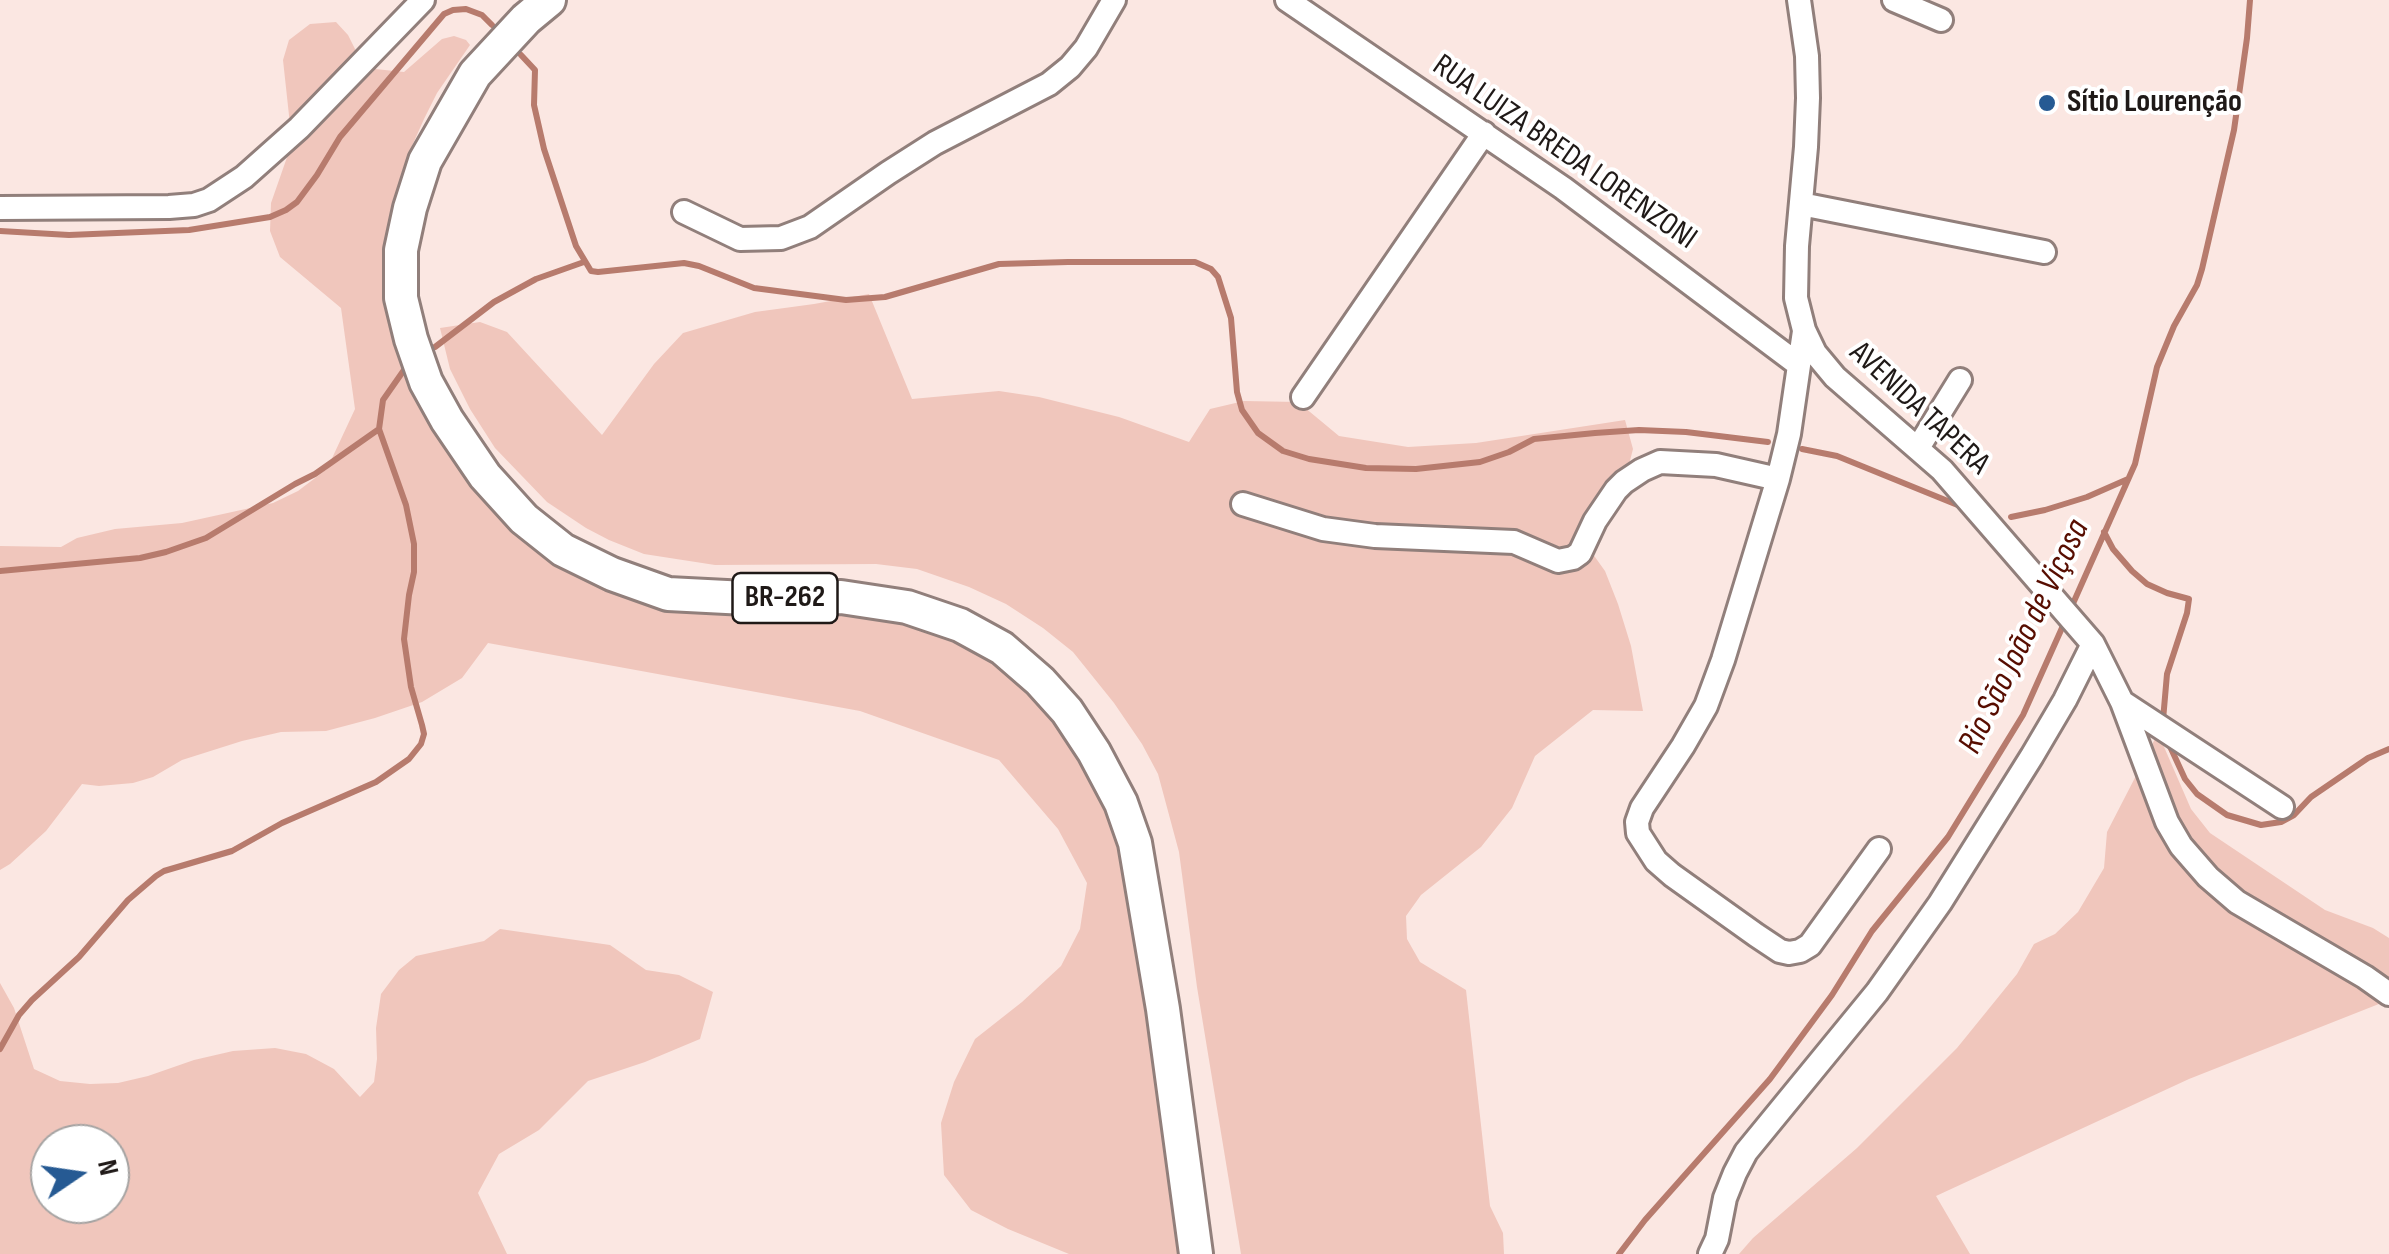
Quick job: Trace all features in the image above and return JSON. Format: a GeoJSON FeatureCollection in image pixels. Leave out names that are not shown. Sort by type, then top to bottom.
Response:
{"type":"FeatureCollection","features":[{"type":"Feature","properties":{"kind":"highway","name":"BR-262"},"geometry":{"type":"LineString","coordinates":[[548,0],[475,74],[425,161],[401,250],[402,298],[426,382],[485,476],[524,519],[564,550],[612,574],[668,594],[841,597],[907,607],[960,625],[1002,648],[1067,711],[1121,803],[1135,843],[1163,1009],[1196,1254]]}},
{"type":"Feature","properties":{"kind":"street"},"geometry":{"type":"LineString","coordinates":[[0,208],[169,208],[209,200],[244,177],[299,128],[423,0]]}},
{"type":"Feature","properties":{"kind":"street"},"geometry":{"type":"LineString","coordinates":[[684,212],[740,239],[781,238],[810,227],[935,143],[1048,84],[1086,48],[1114,0]]}},
{"type":"Feature","properties":{"kind":"street","name":"RUA LUIZA BREDA LORENZONI"},"geometry":{"type":"LineString","coordinates":[[1286,0],[1619,228],[1799,365]]}},
{"type":"Feature","properties":{"kind":"street","name":"AVENIDA TAPERA"},"geometry":{"type":"LineString","coordinates":[[1798,0],[1808,56],[1796,298],[1814,353],[1835,377],[1951,481],[2088,639],[2122,702],[2168,822],[2181,846],[2208,877],[2237,902],[2389,994]]}},
{"type":"Feature","properties":{"kind":"street"},"geometry":{"type":"LineString","coordinates":[[1894,0],[1941,20]]}},
{"type":"Feature","properties":{"kind":"street"},"geometry":{"type":"LineString","coordinates":[[1303,397],[1484,133]]}},
{"type":"Feature","properties":{"kind":"street"},"geometry":{"type":"LineString","coordinates":[[1801,204],[2044,252]]}},
{"type":"Feature","properties":{"kind":"street"},"geometry":{"type":"LineString","coordinates":[[1804,330],[1778,480],[1723,660],[1706,706],[1636,822],[1638,833],[1656,861],[1672,875],[1756,935],[1789,953],[1810,945],[1879,849]]}},
{"type":"Feature","properties":{"kind":"street"},"geometry":{"type":"LineString","coordinates":[[1918,448],[1960,380]]}},
{"type":"Feature","properties":{"kind":"street"},"geometry":{"type":"LineString","coordinates":[[1242,504],[1324,529],[1375,536],[1514,542],[1565,561],[1580,553],[1616,490],[1660,462],[1716,465],[1778,480]]}},
{"type":"Feature","properties":{"kind":"street"},"geometry":{"type":"LineString","coordinates":[[1710,1254],[1726,1198],[1746,1152],[1877,992],[1940,903],[2065,700],[2088,639]]}},
{"type":"Feature","properties":{"kind":"street"},"geometry":{"type":"LineString","coordinates":[[2122,702],[2282,807]]}},
{"type":"Feature","properties":{"kind":"shaded area"},"geometry":{"type":"Polygon","coordinates":[[[336,22],[359,57],[375,69],[404,72],[442,39],[454,36],[470,45],[424,119],[412,146],[397,203],[435,429],[468,477],[578,566],[936,614],[1103,752],[1206,1254],[1069,1254],[971,1210],[944,1175],[941,1123],[954,1082],[975,1039],[1061,966],[1080,929],[1087,883],[1058,829],[999,760],[860,711],[488,643],[462,678],[422,702],[326,731],[281,732],[242,741],[182,760],[153,777],[133,783],[82,784],[46,831],[0,870],[0,546],[61,547],[77,538],[115,529],[182,523],[273,503],[298,491],[327,469],[355,409],[341,308],[280,257],[270,231],[271,203],[292,143],[283,60],[289,40],[310,24],[336,22]]]}},
{"type":"Feature","properties":{"kind":"shaded area"},"geometry":{"type":"Polygon","coordinates":[[[869,294],[912,399],[999,391],[1039,397],[1119,417],[1189,442],[1210,409],[1244,401],[1298,402],[1339,436],[1408,447],[1476,443],[1625,420],[1633,449],[1624,484],[1580,536],[1605,571],[1618,604],[1631,646],[1643,711],[1593,710],[1535,756],[1512,808],[1481,847],[1421,895],[1406,916],[1407,939],[1420,962],[1466,990],[1490,1206],[1503,1233],[1504,1254],[1241,1254],[1179,852],[1158,774],[1114,703],[1073,652],[1006,604],[917,569],[876,564],[715,565],[644,554],[609,540],[547,502],[495,448],[450,369],[440,328],[480,322],[507,332],[602,435],[654,364],[683,333],[755,312],[869,294]]]}},
{"type":"Feature","properties":{"kind":"shaded area"},"geometry":{"type":"Polygon","coordinates":[[[2158,733],[2191,809],[2210,833],[2325,910],[2389,938],[2389,1000],[2189,1079],[1936,1196],[1970,1254],[1739,1254],[1857,1148],[1957,1048],[2017,974],[2034,944],[2055,934],[2078,912],[2104,868],[2107,832],[2158,733]]]}},
{"type":"Feature","properties":{"kind":"shaded area"},"geometry":{"type":"Polygon","coordinates":[[[500,929],[610,945],[646,970],[679,975],[713,992],[700,1039],[588,1081],[539,1130],[499,1154],[478,1193],[507,1254],[0,1254],[0,983],[14,1008],[34,1069],[60,1081],[118,1083],[233,1051],[275,1048],[306,1054],[334,1069],[360,1097],[374,1082],[381,994],[399,970],[416,956],[484,941],[500,929]]]}},
{"type":"Feature","properties":{"kind":"waterway","name":"Rio São João de Viçosa"},"geometry":{"type":"LineString","coordinates":[[2071,608],[2135,464],[2157,367],[2202,269],[2234,130],[2250,0]]}},
{"type":"Feature","properties":{"kind":"waterway"},"geometry":{"type":"LineString","coordinates":[[0,231],[69,235],[189,230],[270,217],[297,202],[340,137],[444,14],[466,9],[482,15],[492,25]]}},
{"type":"Feature","properties":{"kind":"waterway"},"geometry":{"type":"LineString","coordinates":[[521,55],[535,70],[534,105],[544,149],[576,246],[591,271],[684,263],[754,288],[846,300],[885,297],[999,264],[1195,262],[1218,277],[1231,318],[1242,410],[1258,433],[1283,451],[1366,468],[1416,469],[1480,462],[1534,439],[1595,433],[1686,432],[1768,442]]}},
{"type":"Feature","properties":{"kind":"waterway"},"geometry":{"type":"LineString","coordinates":[[435,347],[494,302],[536,279],[584,262]]}},
{"type":"Feature","properties":{"kind":"waterway"},"geometry":{"type":"LineString","coordinates":[[0,1049],[32,1000],[156,876],[232,851],[282,823],[376,782],[409,759],[421,744],[424,734],[411,687],[404,639],[414,544],[406,505],[379,429],[383,400],[404,370]]}},
{"type":"Feature","properties":{"kind":"waterway"},"geometry":{"type":"LineString","coordinates":[[0,571],[140,558],[206,538],[315,474],[379,429]]}},
{"type":"Feature","properties":{"kind":"waterway"},"geometry":{"type":"LineString","coordinates":[[1802,449],[1837,456],[1965,508]]}},
{"type":"Feature","properties":{"kind":"waterway"},"geometry":{"type":"LineString","coordinates":[[2011,517],[2087,497],[2128,479]]}},
{"type":"Feature","properties":{"kind":"waterway"},"geometry":{"type":"LineString","coordinates":[[2104,532],[2113,549],[2147,584],[2189,599],[2167,674],[2163,720]]}},
{"type":"Feature","properties":{"kind":"waterway","name":"Rio São João de Viçosa"},"geometry":{"type":"LineString","coordinates":[[1619,1254],[1770,1079],[1832,995],[1872,931],[1948,837],[2023,715],[2066,619]]}},
{"type":"Feature","properties":{"kind":"waterway"},"geometry":{"type":"LineString","coordinates":[[2168,742],[2185,779],[2197,794],[2227,815],[2261,825],[2294,815],[2311,797],[2368,758],[2389,749]]}},
{"type":"Feature","properties":{"kind":"place","name":"Sítio Lourenção"},"geometry":{"type":"Point","coordinates":[2047,103]}}]}
